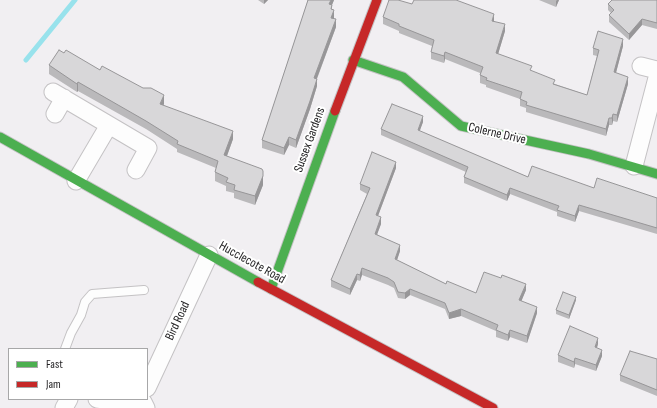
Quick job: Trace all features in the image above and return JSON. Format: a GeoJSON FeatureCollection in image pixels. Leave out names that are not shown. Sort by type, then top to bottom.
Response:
{"type":"FeatureCollection","features":[{"type":"Feature","properties":{"kind":"street","name":"Sussex Gardens"},"geometry":{"type":"LineString","coordinates":[[271,289],[353,60],[377,0]]}},
{"type":"Feature","properties":{"kind":"street","name":"Colerne Drive"},"geometry":{"type":"LineString","coordinates":[[353,60],[403,77],[461,126],[634,166],[657,174]]}},
{"type":"Feature","properties":{"kind":"street"},"geometry":{"type":"LineString","coordinates":[[634,166],[657,78]]}},
{"type":"Feature","properties":{"kind":"street"},"geometry":{"type":"LineString","coordinates":[[55,114],[58,95],[148,148],[136,170]]}},
{"type":"Feature","properties":{"kind":"street"},"geometry":{"type":"LineString","coordinates":[[76,181],[109,125]]}},
{"type":"Feature","properties":{"kind":"street","name":"Hucclecote Road"},"geometry":{"type":"LineString","coordinates":[[2,142],[493,408]]}},
{"type":"Feature","properties":{"kind":"street","name":"Bird Road"},"geometry":{"type":"LineString","coordinates":[[148,382],[209,255]]}},
{"type":"Feature","properties":{"kind":"street"},"geometry":{"type":"LineString","coordinates":[[118,400],[139,401]]}},
{"type":"Feature","properties":{"kind":"lane"},"geometry":{"type":"LineString","coordinates":[[64,348],[81,315],[85,302],[92,294],[144,290]]}},
{"type":"Feature","properties":{"kind":"building"},"geometry":{"type":"Polygon","coordinates":[[[308,0],[331,0],[329,4],[332,5],[331,9],[334,10],[331,18],[336,19],[314,78],[317,79],[296,140],[289,137],[284,148],[262,140],[308,0]]]}},
{"type":"Feature","properties":{"kind":"building"},"geometry":{"type":"Polygon","coordinates":[[[389,0],[398,0],[412,4],[414,0],[456,0],[494,14],[492,21],[505,24],[496,53],[532,66],[530,70],[555,80],[553,84],[587,95],[599,50],[593,48],[598,31],[623,39],[614,72],[628,77],[617,115],[613,114],[612,118],[609,118],[606,129],[526,105],[527,102],[520,99],[522,92],[486,80],[487,78],[480,75],[483,67],[445,52],[444,56],[431,52],[434,40],[399,26],[399,24],[383,17],[389,0]]]}},
{"type":"Feature","properties":{"kind":"building"},"geometry":{"type":"Polygon","coordinates":[[[612,0],[657,0],[657,23],[642,19],[629,34],[609,15],[614,10],[608,4],[612,0]]]}},
{"type":"Feature","properties":{"kind":"building"},"geometry":{"type":"Polygon","coordinates":[[[59,50],[64,53],[66,50],[100,70],[102,66],[143,88],[151,88],[164,95],[160,104],[233,131],[224,155],[262,169],[263,176],[255,196],[234,190],[235,185],[226,182],[228,178],[215,172],[218,161],[177,144],[178,141],[146,121],[78,82],[77,84],[49,65],[59,50]]]}},
{"type":"Feature","properties":{"kind":"building"},"geometry":{"type":"Polygon","coordinates":[[[392,104],[423,116],[418,130],[528,177],[532,166],[594,188],[597,178],[657,198],[657,228],[579,205],[575,216],[557,210],[559,206],[510,188],[507,195],[464,177],[468,167],[381,129],[392,104]]]}},
{"type":"Feature","properties":{"kind":"building"},"geometry":{"type":"Polygon","coordinates":[[[372,152],[396,162],[376,215],[381,217],[375,234],[400,245],[395,259],[446,284],[447,281],[476,293],[484,272],[501,278],[502,275],[526,284],[519,300],[537,307],[527,336],[510,330],[508,335],[496,330],[498,325],[461,309],[449,313],[445,303],[410,289],[405,293],[398,292],[394,282],[388,278],[362,268],[360,275],[357,274],[350,289],[331,280],[370,188],[360,184],[372,152]]]}},
{"type":"Feature","properties":{"kind":"building"},"geometry":{"type":"Polygon","coordinates":[[[563,292],[576,297],[569,315],[556,310],[563,292]]]}},
{"type":"Feature","properties":{"kind":"building"},"geometry":{"type":"Polygon","coordinates":[[[570,326],[598,338],[595,347],[602,350],[596,365],[575,358],[574,362],[558,355],[570,326]]]}},
{"type":"Feature","properties":{"kind":"building"},"geometry":{"type":"Polygon","coordinates":[[[630,351],[657,359],[657,390],[620,375],[630,351]]]}},
{"type":"Feature","properties":{"kind":"waterway"},"geometry":{"type":"LineString","coordinates":[[26,60],[75,0]]}},
{"type":"Feature","properties":{"kind":"traffic: fast"},"geometry":{"type":"LineString","coordinates":[[353,60],[403,77],[461,126],[589,154],[657,174]]}},
{"type":"Feature","properties":{"kind":"traffic: fast"},"geometry":{"type":"LineString","coordinates":[[271,289],[335,111]]}},
{"type":"Feature","properties":{"kind":"traffic: fast"},"geometry":{"type":"LineString","coordinates":[[0,137],[258,282]]}},
{"type":"Feature","properties":{"kind":"traffic: jam"},"geometry":{"type":"LineString","coordinates":[[335,111],[377,0]]}},
{"type":"Feature","properties":{"kind":"traffic: jam"},"geometry":{"type":"LineString","coordinates":[[258,282],[493,408]]}}]}
